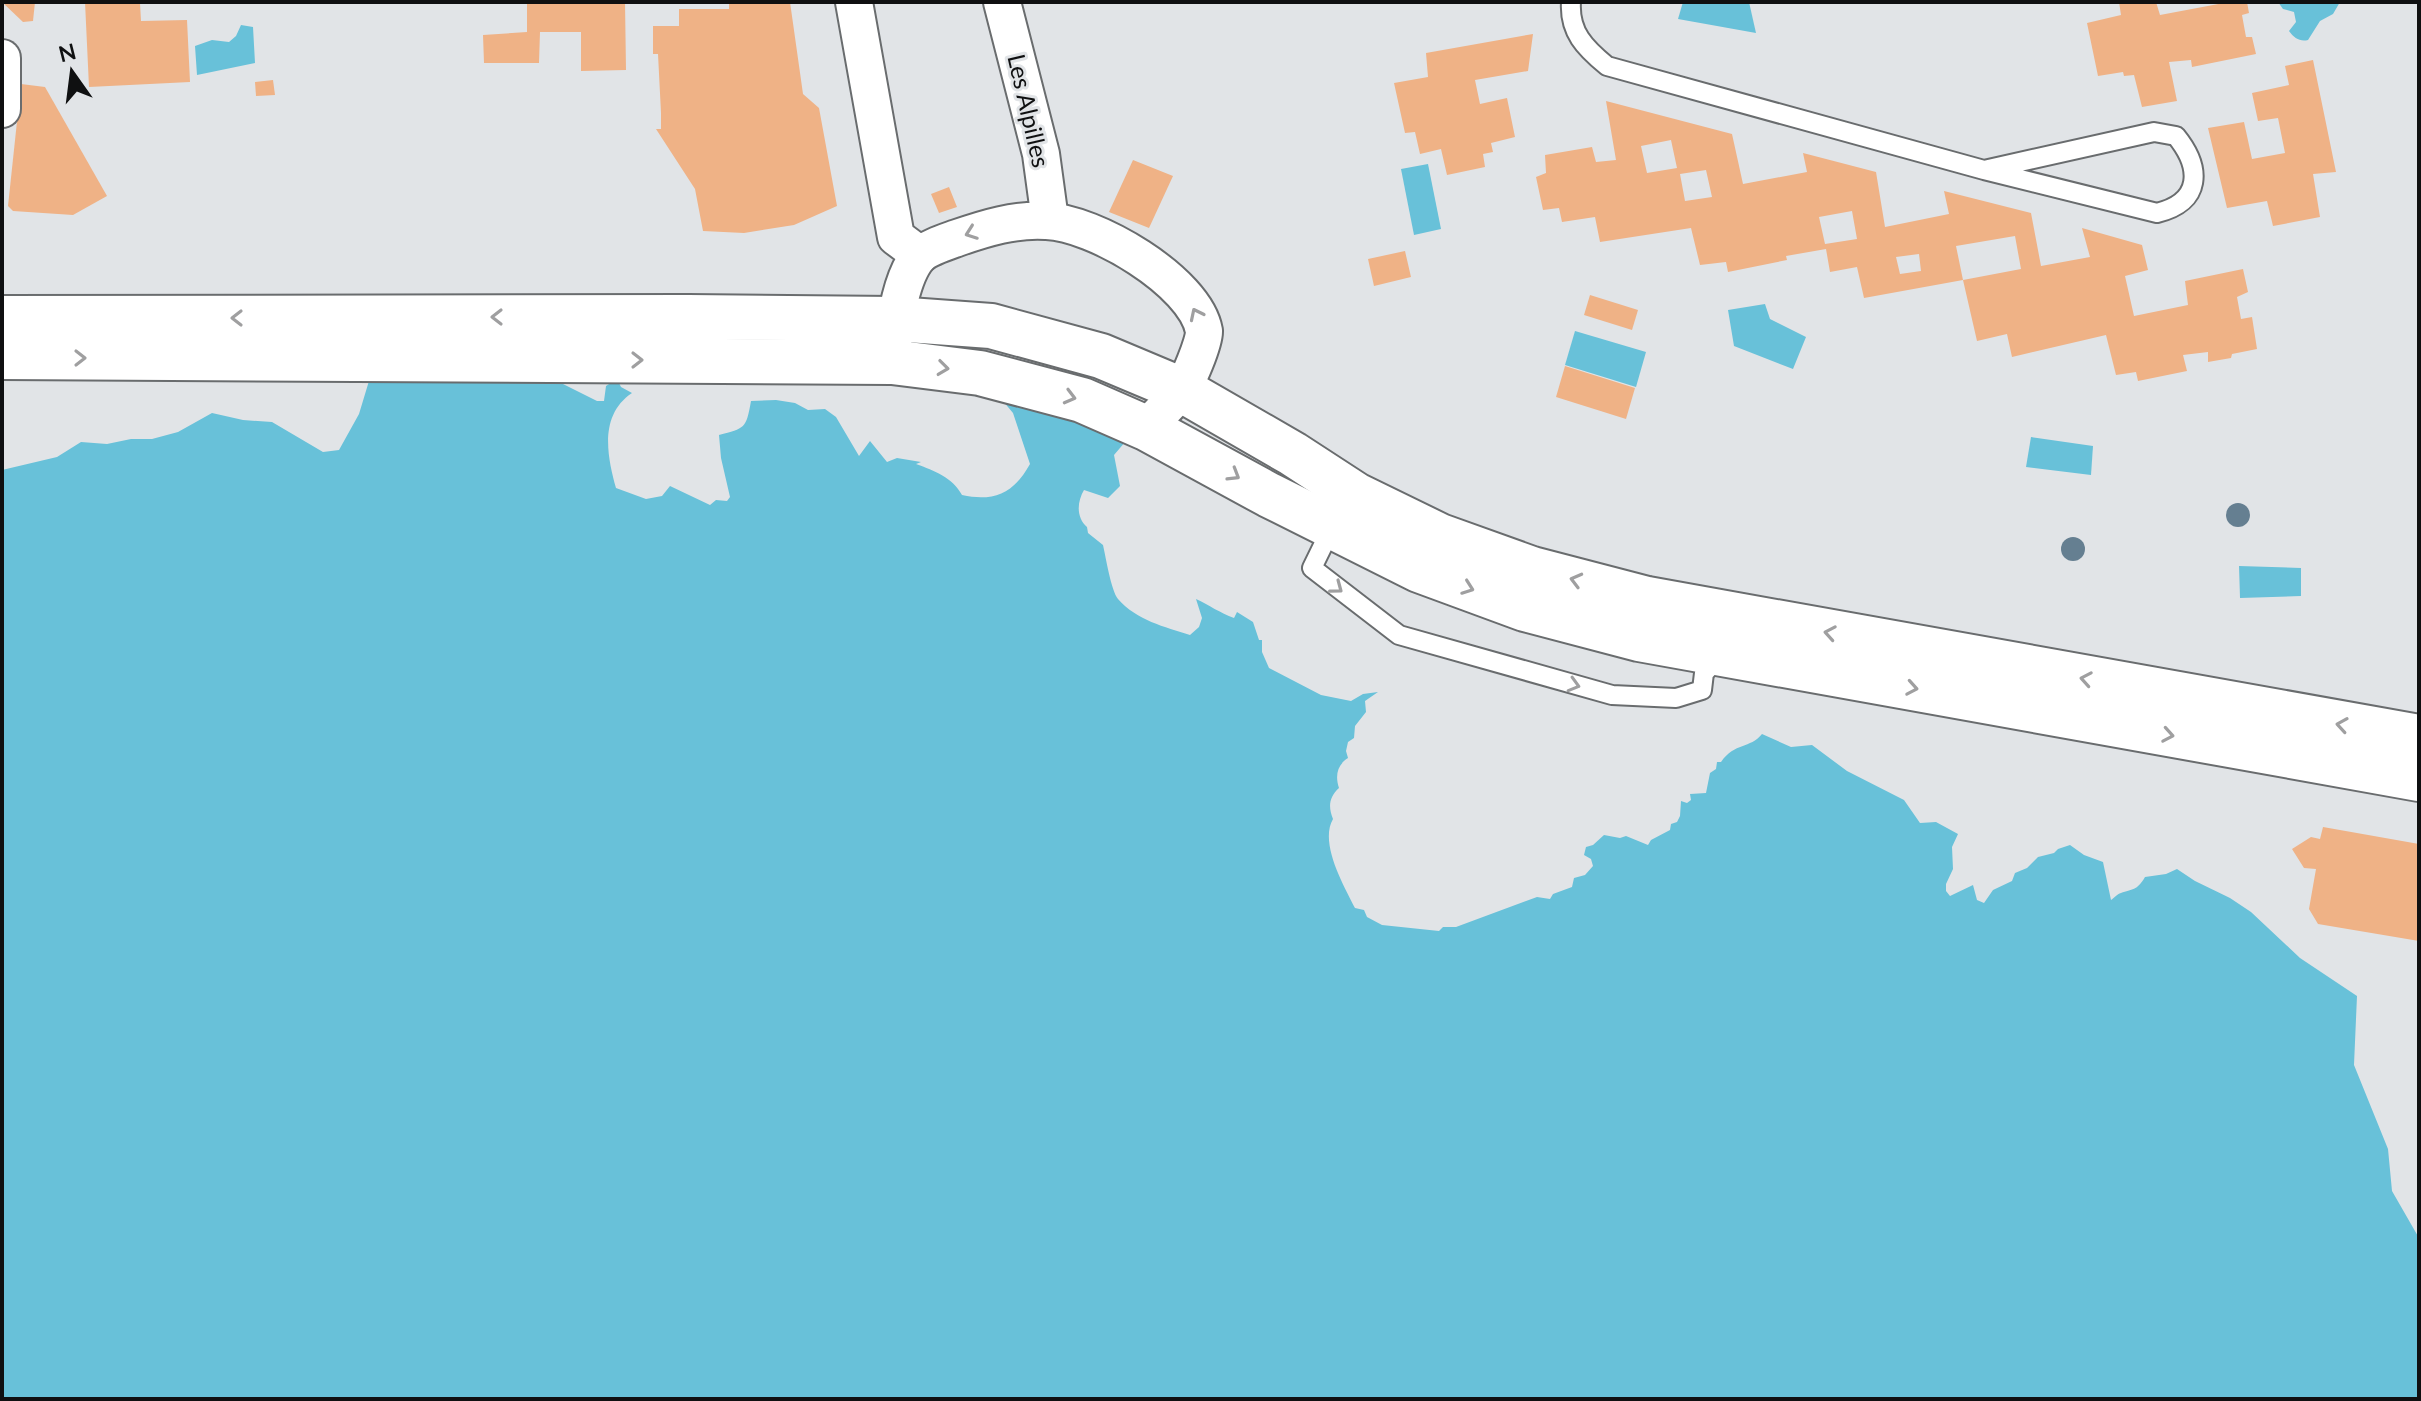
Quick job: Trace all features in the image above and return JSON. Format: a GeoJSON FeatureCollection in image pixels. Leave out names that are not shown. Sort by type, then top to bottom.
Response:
{"type":"FeatureCollection","features":[{"type":"Feature","properties":{"kind":"main road"},"geometry":{"type":"LineString","coordinates":[[2,318],[895,319],[991,326],[1101,356],[1182,390],[1293,454],[1356,495],[1440,536],[1532,569],[1647,599],[2419,737]]}},
{"type":"Feature","properties":{"kind":"main road"},"geometry":{"type":"LineString","coordinates":[[2,357],[892,362],[994,376],[1082,400],[1156,433],[1419,570],[1525,609],[1639,639],[2419,779]]}},
{"type":"Feature","properties":{"kind":"street"},"geometry":{"type":"LineString","coordinates":[[854,2],[896,237],[920,255]]}},
{"type":"Feature","properties":{"kind":"street","name":"Les Alpilles"},"geometry":{"type":"LineString","coordinates":[[1002,2],[1041,154],[1050,220]]}},
{"type":"Feature","properties":{"kind":"street"},"geometry":{"type":"LineString","coordinates":[[2,58],[2,109]]}},
{"type":"Feature","properties":{"kind":"street"},"geometry":{"type":"LineString","coordinates":[[892,362],[895,319],[909,275],[920,255],[989,227],[1050,220],[1097,233],[1154,267],[1186,295],[1204,331],[1182,390],[1156,433]]}},
{"type":"Feature","properties":{"kind":"lane"},"geometry":{"type":"LineString","coordinates":[[1571,2],[1570,17],[1582,45],[1607,66],[1984,170],[2157,213],[2173,209],[2191,194],[2194,178],[2189,152],[2176,136],[2154,132],[1984,170]]}},
{"type":"Feature","properties":{"kind":"lane"},"geometry":{"type":"LineString","coordinates":[[1332,527],[1312,568],[1399,635],[1612,695],[1676,698],[1702,690],[1704,673],[1723,652]]}},
{"type":"Feature","properties":{"kind":"water"},"geometry":{"type":"Polygon","coordinates":[[[1683,2],[1749,2],[1756,33],[1678,19],[1683,2]]]}},
{"type":"Feature","properties":{"kind":"water"},"geometry":{"type":"Polygon","coordinates":[[[2278,2],[2340,2],[2333,14],[2320,21],[2305,40],[2297,39],[2289,31],[2296,22],[2294,12],[2283,9],[2278,2]]]}},
{"type":"Feature","properties":{"kind":"water"},"geometry":{"type":"Polygon","coordinates":[[[241,25],[253,27],[255,63],[197,75],[195,46],[212,40],[229,42],[241,25]]]}},
{"type":"Feature","properties":{"kind":"water"},"geometry":{"type":"Polygon","coordinates":[[[1428,164],[1441,229],[1414,235],[1401,169],[1428,164]]]}},
{"type":"Feature","properties":{"kind":"water"},"geometry":{"type":"Polygon","coordinates":[[[1765,304],[1770,319],[1806,337],[1793,369],[1734,346],[1728,310],[1765,304]]]}},
{"type":"Feature","properties":{"kind":"water"},"geometry":{"type":"Polygon","coordinates":[[[1575,331],[1646,352],[1636,387],[1565,365],[1575,331]]]}},
{"type":"Feature","properties":{"kind":"water"},"geometry":{"type":"Polygon","coordinates":[[[372,371],[553,379],[597,401],[604,401],[606,386],[617,379],[621,387],[632,393],[621,402],[610,424],[608,450],[616,488],[646,499],[662,496],[670,486],[710,505],[716,500],[727,501],[730,497],[719,435],[743,426],[751,401],[776,400],[795,403],[808,410],[825,409],[836,417],[859,456],[870,441],[887,462],[897,458],[921,462],[916,464],[948,479],[962,495],[973,497],[1002,493],[1017,482],[1030,464],[1013,413],[1003,401],[1137,428],[1114,455],[1120,486],[1108,498],[1084,490],[1079,504],[1079,514],[1088,533],[1103,545],[1118,599],[1142,618],[1190,635],[1199,627],[1202,618],[1196,599],[1234,618],[1237,612],[1253,622],[1259,640],[1262,640],[1262,652],[1269,668],[1321,695],[1351,701],[1363,694],[1378,692],[1365,701],[1366,712],[1355,726],[1354,738],[1348,742],[1346,751],[1348,758],[1338,771],[1339,788],[1330,802],[1333,819],[1329,840],[1335,864],[1355,908],[1364,910],[1367,917],[1382,925],[1439,931],[1443,927],[1456,927],[1537,897],[1550,899],[1553,894],[1572,887],[1574,878],[1585,875],[1593,866],[1591,859],[1584,855],[1586,847],[1604,835],[1626,836],[1648,845],[1651,840],[1670,830],[1671,824],[1677,822],[1680,816],[1681,801],[1687,803],[1691,800],[1690,794],[1706,793],[1710,773],[1716,769],[1717,762],[1762,734],[1791,747],[1812,745],[1847,771],[1904,800],[1920,823],[1936,822],[1958,834],[1952,847],[1953,869],[1946,884],[1950,896],[1973,885],[1977,900],[1984,903],[1993,890],[2012,881],[2015,873],[2027,868],[2038,857],[2070,845],[2084,855],[2103,862],[2111,900],[2137,887],[2145,877],[2177,869],[2251,912],[2300,958],[2357,996],[2354,1065],[2388,1149],[2392,1191],[2419,1238],[2419,1399],[2,1399],[2,470],[57,457],[81,442],[107,444],[152,439],[178,432],[212,413],[272,422],[323,452],[339,450],[359,414],[372,371]]]}},
{"type":"Feature","properties":{"kind":"water"},"geometry":{"type":"Polygon","coordinates":[[[2031,437],[2093,446],[2091,475],[2026,467],[2031,437]]]}},
{"type":"Feature","properties":{"kind":"water"},"geometry":{"type":"Polygon","coordinates":[[[2239,566],[2301,568],[2301,596],[2240,598],[2239,566]]]}},
{"type":"Feature","properties":{"kind":"building"},"geometry":{"type":"Polygon","coordinates":[[[2,2],[35,2],[33,21],[23,22],[2,2]]]}},
{"type":"Feature","properties":{"kind":"building"},"geometry":{"type":"Polygon","coordinates":[[[85,2],[140,3],[141,21],[187,20],[190,82],[89,87],[85,2]]]}},
{"type":"Feature","properties":{"kind":"building"},"geometry":{"type":"Polygon","coordinates":[[[527,2],[625,2],[626,70],[581,71],[581,32],[540,32],[539,63],[484,63],[483,35],[527,32],[527,2]]]}},
{"type":"Feature","properties":{"kind":"building"},"geometry":{"type":"Polygon","coordinates":[[[729,2],[790,2],[803,94],[819,108],[837,206],[794,225],[744,233],[703,231],[695,189],[656,129],[661,129],[661,113],[658,54],[653,54],[653,26],[679,26],[679,9],[729,9],[729,2]]]}},
{"type":"Feature","properties":{"kind":"building"},"geometry":{"type":"Polygon","coordinates":[[[2119,2],[2156,2],[2160,15],[2229,2],[2247,2],[2249,13],[2242,15],[2246,37],[2252,37],[2256,54],[2192,67],[2191,60],[2169,62],[2177,101],[2142,107],[2134,75],[2124,76],[2123,72],[2098,76],[2087,23],[2121,15],[2119,2]]]}},
{"type":"Feature","properties":{"kind":"building"},"geometry":{"type":"Polygon","coordinates":[[[1533,34],[1528,71],[1475,80],[1480,104],[1507,98],[1515,137],[1491,143],[1493,152],[1483,154],[1485,167],[1447,175],[1441,149],[1420,154],[1415,132],[1405,133],[1394,83],[1428,77],[1426,53],[1533,34]]]}},
{"type":"Feature","properties":{"kind":"building"},"geometry":{"type":"Polygon","coordinates":[[[2313,60],[2336,172],[2313,174],[2320,217],[2273,226],[2267,201],[2227,208],[2208,128],[2244,122],[2252,159],[2285,153],[2278,118],[2258,121],[2252,93],[2289,85],[2285,66],[2313,60]]]}},
{"type":"Feature","properties":{"kind":"building"},"geometry":{"type":"Polygon","coordinates":[[[273,80],[275,95],[256,96],[255,82],[273,80]]]}},
{"type":"Feature","properties":{"kind":"building"},"geometry":{"type":"Polygon","coordinates":[[[21,84],[45,87],[107,196],[73,215],[13,211],[8,206],[21,84]]]}},
{"type":"Feature","properties":{"kind":"building"},"geometry":{"type":"Polygon","coordinates":[[[1606,101],[1732,134],[1743,184],[1807,172],[1803,153],[1876,172],[1885,227],[1949,214],[1944,191],[2031,213],[2041,266],[2090,257],[2082,228],[2142,245],[2148,270],[2125,276],[2134,316],[2188,305],[2185,281],[2243,269],[2248,292],[2237,297],[2241,319],[2252,317],[2257,349],[2208,362],[2208,352],[2183,355],[2187,371],[2138,381],[2136,372],[2116,375],[2106,335],[2012,357],[2007,334],[1977,341],[1963,280],[1864,298],[1857,267],[1830,272],[1826,249],[1728,272],[1726,262],[1700,265],[1691,228],[1600,242],[1595,217],[1562,222],[1559,208],[1543,210],[1536,177],[1546,173],[1545,155],[1592,147],[1596,162],[1616,160],[1606,101]],[[1671,140],[1641,146],[1647,173],[1677,168],[1671,140]],[[1706,170],[1680,174],[1685,201],[1712,197],[1706,170]],[[1852,211],[1819,217],[1825,244],[1857,239],[1852,211]],[[2015,236],[1956,246],[1963,280],[2021,269],[2015,236]],[[1919,254],[1896,257],[1900,274],[1921,271],[1919,254]]]}},
{"type":"Feature","properties":{"kind":"building"},"geometry":{"type":"Polygon","coordinates":[[[1133,160],[1173,176],[1149,228],[1109,212],[1133,160]]]}},
{"type":"Feature","properties":{"kind":"building"},"geometry":{"type":"Polygon","coordinates":[[[949,187],[957,207],[939,213],[931,194],[949,187]]]}},
{"type":"Feature","properties":{"kind":"building"},"geometry":{"type":"Polygon","coordinates":[[[1405,251],[1411,277],[1374,286],[1368,259],[1405,251]]]}},
{"type":"Feature","properties":{"kind":"building"},"geometry":{"type":"Polygon","coordinates":[[[1590,295],[1638,310],[1632,330],[1584,315],[1590,295]]]}},
{"type":"Feature","properties":{"kind":"building"},"geometry":{"type":"Polygon","coordinates":[[[1565,366],[1635,388],[1626,419],[1556,397],[1565,366]]]}},
{"type":"Feature","properties":{"kind":"building"},"geometry":{"type":"Polygon","coordinates":[[[2323,827],[2419,844],[2419,941],[2318,924],[2309,909],[2316,869],[2304,868],[2292,849],[2311,837],[2320,839],[2323,827]]]}}]}
